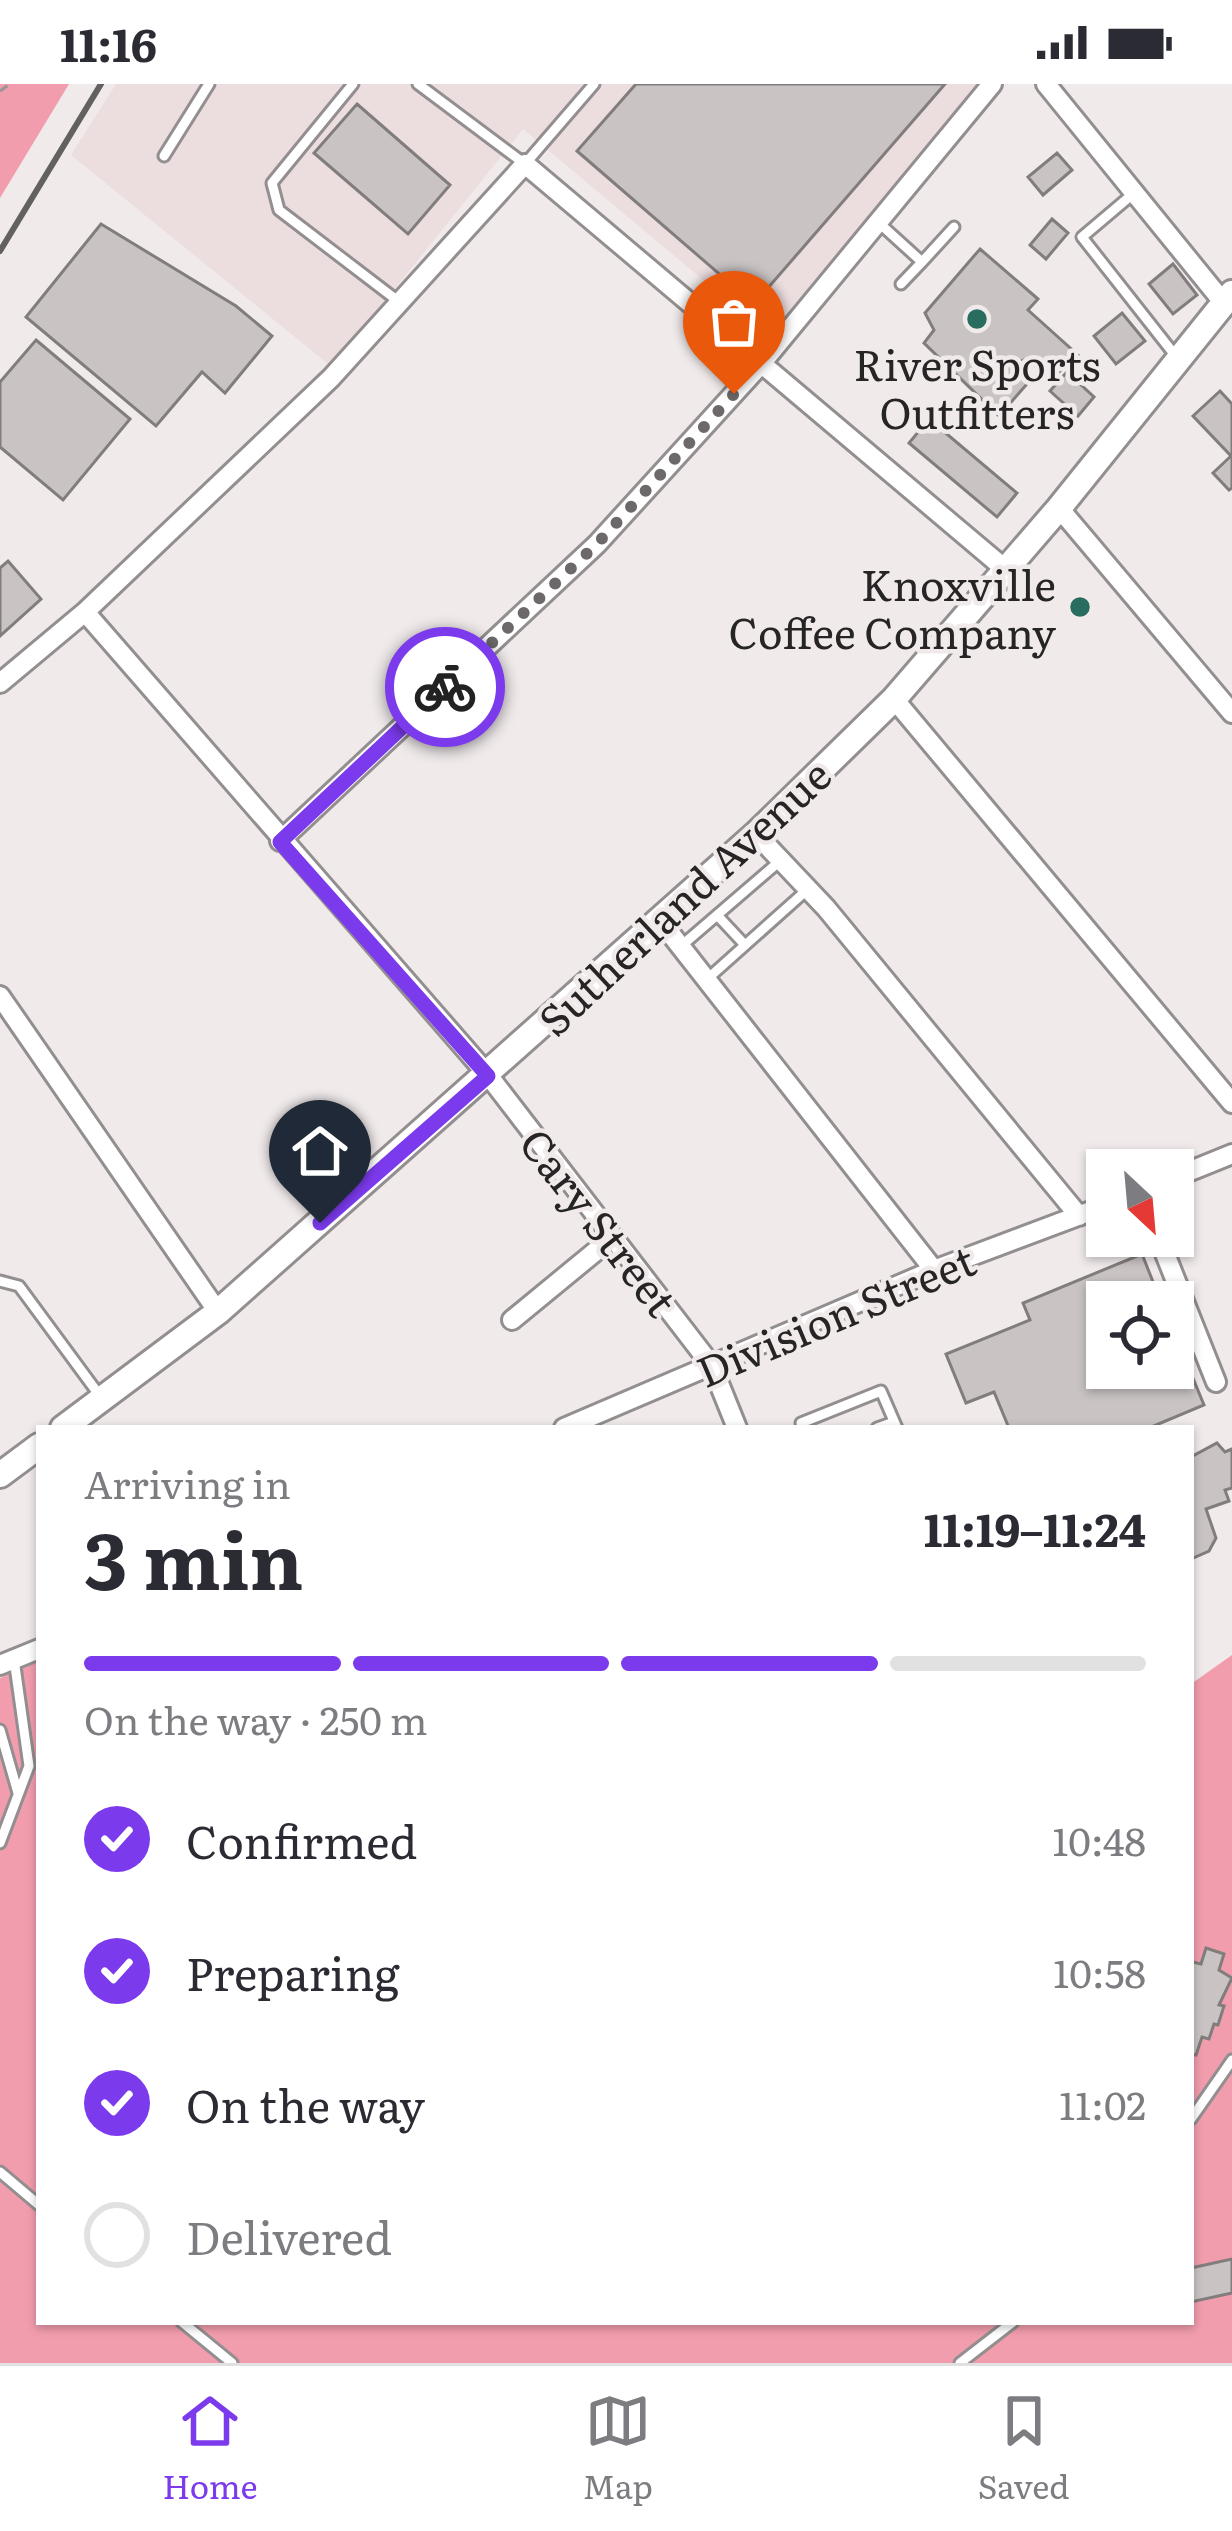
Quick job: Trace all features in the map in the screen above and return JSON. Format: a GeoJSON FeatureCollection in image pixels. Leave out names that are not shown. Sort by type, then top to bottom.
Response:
{"type":"FeatureCollection","features":[{"type":"Feature","properties":{"kind":"street"},"geometry":{"type":"LineString","coordinates":[[280,842],[597,544],[761,364],[992,84]]}},
{"type":"Feature","properties":{"kind":"street"},"geometry":{"type":"LineString","coordinates":[[1046,84],[1228,297]]}},
{"type":"Feature","properties":{"kind":"street"},"geometry":{"type":"LineString","coordinates":[[0,683],[85,611],[332,378],[524,164],[1005,569]]}},
{"type":"Feature","properties":{"kind":"street","name":"Sutherland Avenue"},"geometry":{"type":"LineString","coordinates":[[67,1425],[218,1312],[757,834],[894,699],[1059,508],[1228,297]]}},
{"type":"Feature","properties":{"kind":"street"},"geometry":{"type":"LineString","coordinates":[[1059,508],[1232,713]]}},
{"type":"Feature","properties":{"kind":"street","name":"Cary Street"},"geometry":{"type":"LineString","coordinates":[[85,611],[280,842],[488,1076],[712,1366],[736,1425]]}},
{"type":"Feature","properties":{"kind":"street"},"geometry":{"type":"LineString","coordinates":[[894,699],[1232,1103]]}},
{"type":"Feature","properties":{"kind":"street"},"geometry":{"type":"LineString","coordinates":[[757,834],[1079,1216]]}},
{"type":"Feature","properties":{"kind":"street"},"geometry":{"type":"LineString","coordinates":[[659,919],[934,1270]]}},
{"type":"Feature","properties":{"kind":"street"},"geometry":{"type":"LineString","coordinates":[[0,996],[218,1312]]}},
{"type":"Feature","properties":{"kind":"street"},"geometry":{"type":"LineString","coordinates":[[1194,1169],[1232,1154]]}},
{"type":"Feature","properties":{"kind":"street","name":"Division Street"},"geometry":{"type":"LineString","coordinates":[[571,1425],[934,1270],[1086,1213]]}},
{"type":"Feature","properties":{"kind":"street"},"geometry":{"type":"LineString","coordinates":[[512,1320],[614,1237]]}},
{"type":"Feature","properties":{"kind":"street"},"geometry":{"type":"LineString","coordinates":[[1166,1257],[1216,1382]]}},
{"type":"Feature","properties":{"kind":"street"},"geometry":{"type":"LineString","coordinates":[[0,1475],[36,1448]]}},
{"type":"Feature","properties":{"kind":"street"},"geometry":{"type":"LineString","coordinates":[[7,1662],[36,1649]]}},
{"type":"Feature","properties":{"kind":"lane"},"geometry":{"type":"LineString","coordinates":[[164,155],[209,84]]}},
{"type":"Feature","properties":{"kind":"lane"},"geometry":{"type":"LineString","coordinates":[[353,84],[272,183],[272,197],[279,210],[400,302]]}},
{"type":"Feature","properties":{"kind":"lane"},"geometry":{"type":"LineString","coordinates":[[418,84],[524,164],[594,84]]}},
{"type":"Feature","properties":{"kind":"lane"},"geometry":{"type":"LineString","coordinates":[[1135,193],[1082,237],[1178,359]]}},
{"type":"Feature","properties":{"kind":"lane"},"geometry":{"type":"LineString","coordinates":[[878,222],[922,262]]}},
{"type":"Feature","properties":{"kind":"lane"},"geometry":{"type":"LineString","coordinates":[[901,284],[954,227]]}},
{"type":"Feature","properties":{"kind":"lane"},"geometry":{"type":"LineString","coordinates":[[680,947],[781,860]]}},
{"type":"Feature","properties":{"kind":"lane"},"geometry":{"type":"LineString","coordinates":[[705,981],[808,889]]}},
{"type":"Feature","properties":{"kind":"lane"},"geometry":{"type":"LineString","coordinates":[[717,915],[745,945]]}},
{"type":"Feature","properties":{"kind":"lane"},"geometry":{"type":"LineString","coordinates":[[0,1281],[19,1286],[102,1399]]}},
{"type":"Feature","properties":{"kind":"lane"},"geometry":{"type":"LineString","coordinates":[[802,1425],[881,1391],[895,1425]]}},
{"type":"Feature","properties":{"kind":"lane"},"geometry":{"type":"LineString","coordinates":[[0,1844],[29,1766],[7,1662]]}},
{"type":"Feature","properties":{"kind":"lane"},"geometry":{"type":"LineString","coordinates":[[0,1730],[18,1793]]}},
{"type":"Feature","properties":{"kind":"lane"},"geometry":{"type":"LineString","coordinates":[[1194,2115],[1232,2060]]}},
{"type":"Feature","properties":{"kind":"lane"},"geometry":{"type":"LineString","coordinates":[[0,2173],[36,2203]]}},
{"type":"Feature","properties":{"kind":"lane"},"geometry":{"type":"LineString","coordinates":[[186,2325],[232,2363]]}},
{"type":"Feature","properties":{"kind":"lane"},"geometry":{"type":"LineString","coordinates":[[960,2363],[1009,2325]]}},
{"type":"Feature","properties":{"kind":"path"},"geometry":{"type":"LineString","coordinates":[[0,91],[10,84]]}},
{"type":"Feature","properties":{"kind":"shaded area"},"geometry":{"type":"Polygon","coordinates":[[[0,84],[69,84],[0,198],[0,84]]]}},
{"type":"Feature","properties":{"kind":"shaded area"},"geometry":{"type":"Polygon","coordinates":[[[116,84],[978,84],[770,336],[523,129],[332,367],[71,155],[116,84]]]}},
{"type":"Feature","properties":{"kind":"shaded area"},"geometry":{"type":"Polygon","coordinates":[[[1232,1655],[1232,2363],[0,2363],[0,1678],[36,1662],[36,2325],[1194,2325],[1194,1682],[1232,1655]]]}},
{"type":"Feature","properties":{"kind":"building"},"geometry":{"type":"Polygon","coordinates":[[[636,84],[945,84],[754,304],[577,151],[636,84]]]}},
{"type":"Feature","properties":{"kind":"building"},"geometry":{"type":"Polygon","coordinates":[[[357,104],[450,185],[408,234],[314,153],[357,104]]]}},
{"type":"Feature","properties":{"kind":"building"},"geometry":{"type":"Polygon","coordinates":[[[1057,153],[1072,170],[1043,195],[1028,177],[1057,153]]]}},
{"type":"Feature","properties":{"kind":"building"},"geometry":{"type":"Polygon","coordinates":[[[1052,219],[1068,233],[1046,259],[1030,245],[1052,219]]]}},
{"type":"Feature","properties":{"kind":"building"},"geometry":{"type":"Polygon","coordinates":[[[101,224],[236,306],[272,336],[225,393],[202,372],[156,426],[26,317],[101,224]]]}},
{"type":"Feature","properties":{"kind":"building"},"geometry":{"type":"Polygon","coordinates":[[[980,249],[1038,299],[1028,310],[1078,355],[1049,381],[1028,358],[1019,362],[1027,384],[999,416],[924,343],[934,330],[925,313],[980,249]]]}},
{"type":"Feature","properties":{"kind":"building"},"geometry":{"type":"Polygon","coordinates":[[[1173,264],[1197,295],[1173,314],[1149,284],[1173,264]]]}},
{"type":"Feature","properties":{"kind":"building"},"geometry":{"type":"Polygon","coordinates":[[[1122,313],[1145,341],[1116,364],[1094,336],[1122,313]]]}},
{"type":"Feature","properties":{"kind":"building"},"geometry":{"type":"Polygon","coordinates":[[[36,340],[130,419],[63,500],[0,447],[0,382],[36,340]]]}},
{"type":"Feature","properties":{"kind":"building"},"geometry":{"type":"Polygon","coordinates":[[[1067,372],[1094,397],[1078,416],[1050,391],[1067,372]]]}},
{"type":"Feature","properties":{"kind":"building"},"geometry":{"type":"Polygon","coordinates":[[[1220,391],[1232,404],[1232,488],[1229,490],[1213,473],[1231,456],[1193,416],[1220,391]]]}},
{"type":"Feature","properties":{"kind":"building"},"geometry":{"type":"Polygon","coordinates":[[[929,419],[1017,493],[997,517],[909,443],[929,419]]]}},
{"type":"Feature","properties":{"kind":"building"},"geometry":{"type":"Polygon","coordinates":[[[8,561],[41,599],[0,636],[0,568],[8,561]]]}},
{"type":"Feature","properties":{"kind":"building"},"geometry":{"type":"Polygon","coordinates":[[[1143,1257],[1153,1281],[1086,1281],[1086,1389],[1194,1389],[1194,1381],[1204,1405],[1156,1425],[1008,1425],[994,1392],[966,1403],[946,1354],[1030,1320],[1023,1303],[1143,1257]]]}},
{"type":"Feature","properties":{"kind":"building"},"geometry":{"type":"Polygon","coordinates":[[[1217,1443],[1225,1452],[1232,1449],[1232,1488],[1225,1490],[1229,1501],[1206,1509],[1216,1538],[1209,1551],[1194,1558],[1194,1455],[1217,1443]]]}},
{"type":"Feature","properties":{"kind":"building"},"geometry":{"type":"Polygon","coordinates":[[[1206,1948],[1224,1954],[1219,1970],[1232,1978],[1219,2005],[1224,2006],[1218,2025],[1214,2024],[1209,2039],[1202,2037],[1196,2055],[1194,1962],[1201,1964],[1206,1948]]]}},
{"type":"Feature","properties":{"kind":"building"},"geometry":{"type":"Polygon","coordinates":[[[1232,2259],[1232,2293],[1194,2301],[1194,2267],[1232,2259]]]}},
{"type":"Feature","properties":{"kind":"railway"},"geometry":{"type":"LineString","coordinates":[[0,251],[101,84]]}},
{"type":"Feature","properties":{"kind":"way so far"},"geometry":{"type":"LineString","coordinates":[[445,687],[597,544],[734,394]]}},
{"type":"Feature","properties":{"kind":"place","name":"River Sports Outfitters"},"geometry":{"type":"Point","coordinates":[977,319]}},
{"type":"Feature","properties":{"kind":"place","name":"Knoxville Coffee Company"},"geometry":{"type":"Point","coordinates":[1080,607]}},
{"type":"Feature","properties":{"kind":"route"},"geometry":{"type":"LineString","coordinates":[[320,1223],[488,1076],[280,842],[445,687]]}}]}
